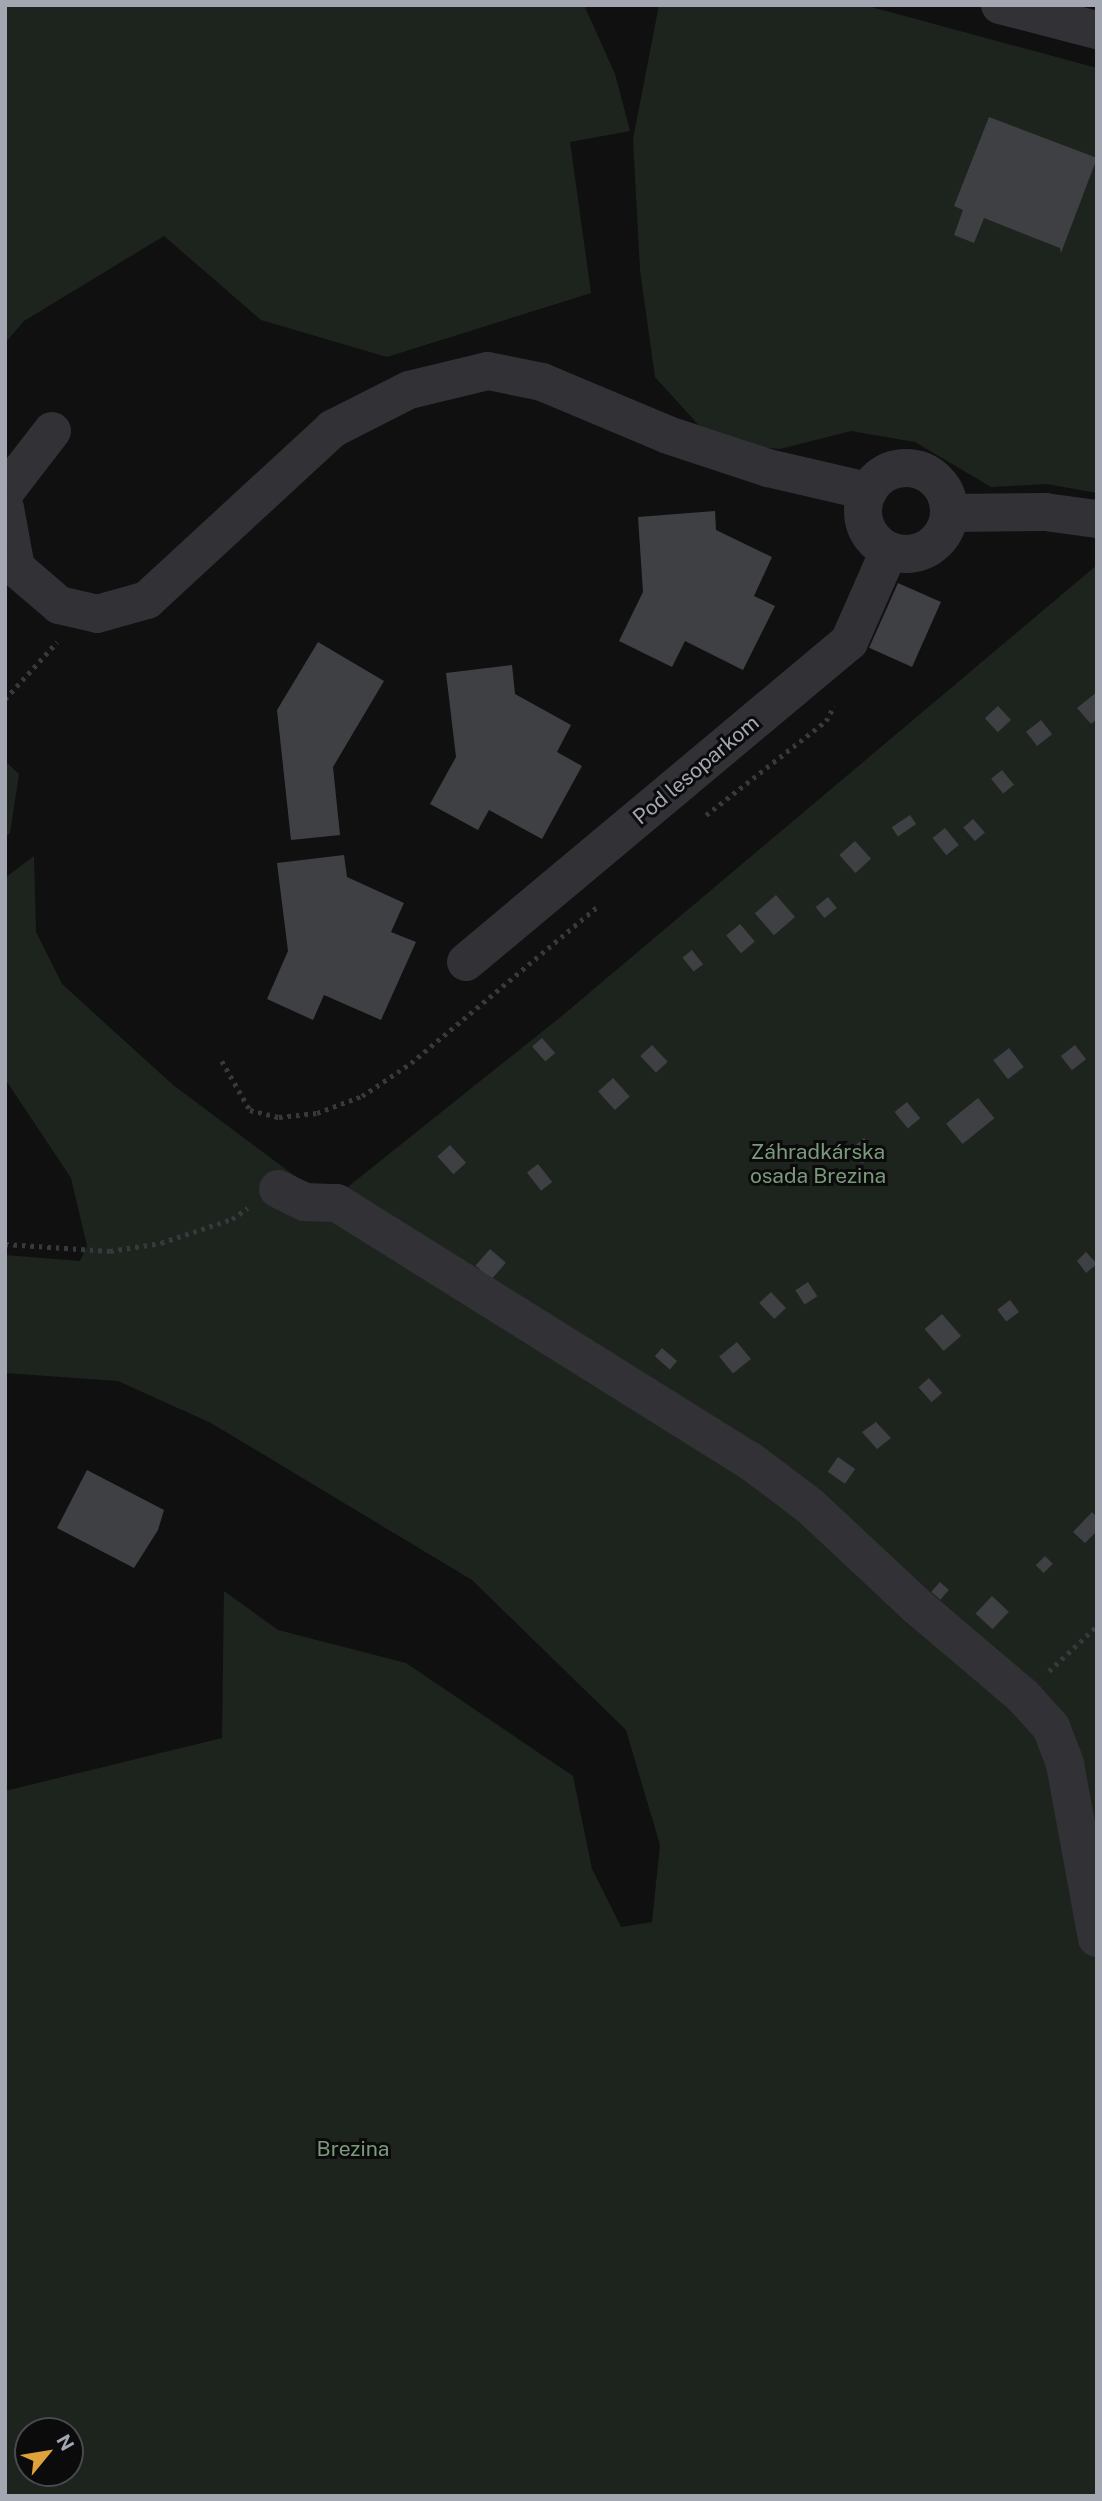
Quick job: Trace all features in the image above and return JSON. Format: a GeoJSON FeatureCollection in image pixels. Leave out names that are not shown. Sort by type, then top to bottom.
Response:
{"type":"FeatureCollection","features":[{"type":"Feature","properties":{"kind":"street"},"geometry":{"type":"LineString","coordinates":[[1000,5],[1097,30]]}},
{"type":"Feature","properties":{"kind":"street"},"geometry":{"type":"LineString","coordinates":[[5,508],[16,568],[59,605],[97,614],[147,600],[332,429],[408,390],[488,371],[541,382],[668,435],[768,468],[868,491]]}},
{"type":"Feature","properties":{"kind":"street"},"geometry":{"type":"LineString","coordinates":[[5,492],[52,431]]}},
{"type":"Feature","properties":{"kind":"street"},"geometry":{"type":"LineString","coordinates":[[917,470],[941,486],[950,513],[947,526],[929,548],[910,554],[889,551],[873,538],[864,519],[868,491],[889,472],[917,470]]}},
{"type":"Feature","properties":{"kind":"street"},"geometry":{"type":"LineString","coordinates":[[950,513],[1045,512],[1097,519]]}},
{"type":"Feature","properties":{"kind":"street","name":"Pod lesoparkom"},"geometry":{"type":"LineString","coordinates":[[466,962],[849,642],[889,551]]}},
{"type":"Feature","properties":{"kind":"street"},"geometry":{"type":"LineString","coordinates":[[278,1189],[305,1202],[337,1203],[749,1460],[810,1506],[918,1608],[1023,1696],[1051,1727],[1065,1764],[1097,1938]]}},
{"type":"Feature","properties":{"kind":"path"},"geometry":{"type":"LineString","coordinates":[[5,699],[85,611]]}},
{"type":"Feature","properties":{"kind":"path"},"geometry":{"type":"LineString","coordinates":[[5,1244],[110,1251],[161,1243],[232,1219],[278,1189]]}},
{"type":"Feature","properties":{"kind":"path"},"geometry":{"type":"LineString","coordinates":[[1023,1696],[1097,1626]]}},
{"type":"Feature","properties":{"kind":"green space"},"geometry":{"type":"Polygon","coordinates":[[[5,5],[584,5],[615,74],[630,131],[570,142],[591,293],[387,357],[261,320],[164,236],[24,321],[5,343],[5,5]]]}},
{"type":"Feature","properties":{"kind":"green space"},"geometry":{"type":"Polygon","coordinates":[[[659,5],[864,5],[1097,68],[1097,493],[1047,484],[991,487],[915,442],[851,431],[780,449],[739,446],[704,431],[655,377],[640,270],[633,139],[659,5]]]}},
{"type":"Feature","properties":{"kind":"green space","name":"Brezina"},"geometry":{"type":"Polygon","coordinates":[[[1097,565],[1097,2496],[5,2496],[5,1791],[222,1738],[224,1591],[278,1630],[406,1663],[573,1776],[592,1869],[621,1927],[652,1922],[660,1845],[626,1730],[472,1580],[211,1423],[118,1381],[5,1373],[5,1255],[80,1261],[87,1246],[71,1178],[5,1079],[5,878],[34,856],[36,932],[62,984],[173,1085],[299,1179],[339,1194],[563,1015],[1097,565]]]}},
{"type":"Feature","properties":{"kind":"green space"},"geometry":{"type":"Polygon","coordinates":[[[5,761],[19,774],[10,833],[5,837],[5,761]]]}},
{"type":"Feature","properties":{"kind":"building"},"geometry":{"type":"Polygon","coordinates":[[[989,117],[1097,158],[1061,253],[1060,248],[984,218],[974,243],[954,235],[963,210],[954,206],[989,117]]]}},
{"type":"Feature","properties":{"kind":"building"},"geometry":{"type":"Polygon","coordinates":[[[715,511],[716,530],[772,557],[754,596],[775,606],[743,670],[685,641],[672,667],[619,641],[643,592],[638,517],[715,511]]]}},
{"type":"Feature","properties":{"kind":"building"},"geometry":{"type":"Polygon","coordinates":[[[898,583],[941,602],[912,667],[869,648],[898,583]]]}},
{"type":"Feature","properties":{"kind":"building"},"geometry":{"type":"Polygon","coordinates":[[[318,642],[384,681],[333,767],[340,835],[291,840],[277,710],[318,642]]]}},
{"type":"Feature","properties":{"kind":"building"},"geometry":{"type":"Polygon","coordinates":[[[512,665],[515,694],[571,725],[557,752],[582,766],[542,839],[489,810],[478,830],[430,804],[456,757],[446,673],[512,665]]]}},
{"type":"Feature","properties":{"kind":"building"},"geometry":{"type":"Polygon","coordinates":[[[1097,692],[1097,719],[1091,724],[1077,708],[1097,692]]]}},
{"type":"Feature","properties":{"kind":"building"},"geometry":{"type":"Polygon","coordinates":[[[998,706],[1011,720],[998,732],[985,718],[998,706]]]}},
{"type":"Feature","properties":{"kind":"building"},"geometry":{"type":"Polygon","coordinates":[[[1041,720],[1052,734],[1037,746],[1026,732],[1041,720]]]}},
{"type":"Feature","properties":{"kind":"building"},"geometry":{"type":"Polygon","coordinates":[[[1002,770],[1014,785],[1003,794],[991,779],[1002,770]]]}},
{"type":"Feature","properties":{"kind":"building"},"geometry":{"type":"Polygon","coordinates":[[[910,815],[916,824],[898,836],[892,827],[910,815]]]}},
{"type":"Feature","properties":{"kind":"building"},"geometry":{"type":"Polygon","coordinates":[[[973,819],[985,833],[975,841],[963,828],[973,819]]]}},
{"type":"Feature","properties":{"kind":"building"},"geometry":{"type":"Polygon","coordinates":[[[945,828],[959,845],[946,855],[933,838],[945,828]]]}},
{"type":"Feature","properties":{"kind":"building"},"geometry":{"type":"Polygon","coordinates":[[[855,841],[871,859],[855,873],[839,855],[855,841]]]}},
{"type":"Feature","properties":{"kind":"building"},"geometry":{"type":"Polygon","coordinates":[[[344,855],[347,877],[404,903],[391,932],[416,942],[381,1020],[324,995],[313,1020],[267,999],[288,951],[277,863],[344,855]]]}},
{"type":"Feature","properties":{"kind":"building"},"geometry":{"type":"Polygon","coordinates":[[[776,895],[795,917],[774,935],[755,913],[776,895]]]}},
{"type":"Feature","properties":{"kind":"building"},"geometry":{"type":"Polygon","coordinates":[[[828,897],[837,908],[824,918],[816,907],[828,897]]]}},
{"type":"Feature","properties":{"kind":"building"},"geometry":{"type":"Polygon","coordinates":[[[740,924],[755,942],[741,953],[726,936],[740,924]]]}},
{"type":"Feature","properties":{"kind":"building"},"geometry":{"type":"Polygon","coordinates":[[[692,950],[703,964],[694,972],[683,957],[692,950]]]}},
{"type":"Feature","properties":{"kind":"building"},"geometry":{"type":"Polygon","coordinates":[[[542,1038],[555,1053],[545,1062],[532,1047],[542,1038]]]}},
{"type":"Feature","properties":{"kind":"building"},"geometry":{"type":"Polygon","coordinates":[[[652,1045],[668,1062],[656,1073],[640,1056],[652,1045]]]}},
{"type":"Feature","properties":{"kind":"building"},"geometry":{"type":"Polygon","coordinates":[[[1075,1045],[1086,1059],[1072,1070],[1061,1056],[1075,1045]]]}},
{"type":"Feature","properties":{"kind":"building"},"geometry":{"type":"Polygon","coordinates":[[[1009,1048],[1024,1067],[1008,1079],[993,1060],[1009,1048]]]}},
{"type":"Feature","properties":{"kind":"building"},"geometry":{"type":"Polygon","coordinates":[[[613,1078],[630,1097],[615,1110],[598,1091],[613,1078]]]}},
{"type":"Feature","properties":{"kind":"building"},"geometry":{"type":"Polygon","coordinates":[[[978,1098],[994,1118],[962,1144],[946,1124],[978,1098]]]}},
{"type":"Feature","properties":{"kind":"building"},"geometry":{"type":"Polygon","coordinates":[[[907,1102],[920,1118],[908,1128],[895,1112],[907,1102]]]}},
{"type":"Feature","properties":{"kind":"building"},"geometry":{"type":"Polygon","coordinates":[[[864,1138],[876,1152],[862,1163],[850,1150],[864,1138]]]}},
{"type":"Feature","properties":{"kind":"building"},"geometry":{"type":"Polygon","coordinates":[[[450,1145],[466,1163],[453,1174],[437,1156],[450,1145]]]}},
{"type":"Feature","properties":{"kind":"building"},"geometry":{"type":"Polygon","coordinates":[[[538,1164],[552,1182],[541,1191],[527,1173],[538,1164]]]}},
{"type":"Feature","properties":{"kind":"building"},"geometry":{"type":"Polygon","coordinates":[[[490,1249],[506,1263],[491,1279],[476,1266],[490,1249]]]}},
{"type":"Feature","properties":{"kind":"building"},"geometry":{"type":"Polygon","coordinates":[[[1086,1252],[1097,1264],[1086,1273],[1077,1261],[1086,1252]]]}},
{"type":"Feature","properties":{"kind":"building"},"geometry":{"type":"Polygon","coordinates":[[[808,1282],[817,1296],[805,1304],[795,1290],[808,1282]]]}},
{"type":"Feature","properties":{"kind":"building"},"geometry":{"type":"Polygon","coordinates":[[[771,1292],[786,1308],[774,1319],[759,1303],[771,1292]]]}},
{"type":"Feature","properties":{"kind":"building"},"geometry":{"type":"Polygon","coordinates":[[[1010,1300],[1019,1312],[1006,1322],[997,1310],[1010,1300]]]}},
{"type":"Feature","properties":{"kind":"building"},"geometry":{"type":"Polygon","coordinates":[[[942,1314],[961,1336],[944,1351],[925,1329],[942,1314]]]}},
{"type":"Feature","properties":{"kind":"building"},"geometry":{"type":"Polygon","coordinates":[[[737,1342],[751,1359],[733,1374],[719,1356],[737,1342]]]}},
{"type":"Feature","properties":{"kind":"building"},"geometry":{"type":"Polygon","coordinates":[[[662,1348],[677,1361],[670,1369],[655,1356],[662,1348]]]}},
{"type":"Feature","properties":{"kind":"building"},"geometry":{"type":"Polygon","coordinates":[[[929,1378],[942,1393],[932,1402],[918,1387],[929,1378]]]}},
{"type":"Feature","properties":{"kind":"building"},"geometry":{"type":"Polygon","coordinates":[[[876,1422],[891,1438],[877,1449],[862,1432],[876,1422]]]}},
{"type":"Feature","properties":{"kind":"building"},"geometry":{"type":"Polygon","coordinates":[[[838,1457],[855,1469],[845,1484],[828,1472],[838,1457]]]}},
{"type":"Feature","properties":{"kind":"building"},"geometry":{"type":"Polygon","coordinates":[[[87,1470],[164,1510],[158,1530],[134,1568],[57,1528],[87,1470]]]}},
{"type":"Feature","properties":{"kind":"building"},"geometry":{"type":"Polygon","coordinates":[[[1092,1512],[1097,1517],[1097,1531],[1085,1543],[1073,1532],[1092,1512]]]}},
{"type":"Feature","properties":{"kind":"building"},"geometry":{"type":"Polygon","coordinates":[[[1045,1556],[1053,1564],[1044,1573],[1036,1565],[1045,1556]]]}},
{"type":"Feature","properties":{"kind":"building"},"geometry":{"type":"Polygon","coordinates":[[[940,1582],[949,1590],[940,1600],[931,1592],[940,1582]]]}},
{"type":"Feature","properties":{"kind":"building"},"geometry":{"type":"Polygon","coordinates":[[[992,1596],[1009,1612],[992,1629],[976,1614],[992,1596]]]}},
{"type":"Feature","properties":{"kind":"park label","name":"Záhradkárska osada Brezina"},"geometry":{"type":"Point","coordinates":[818,1164]}}]}
